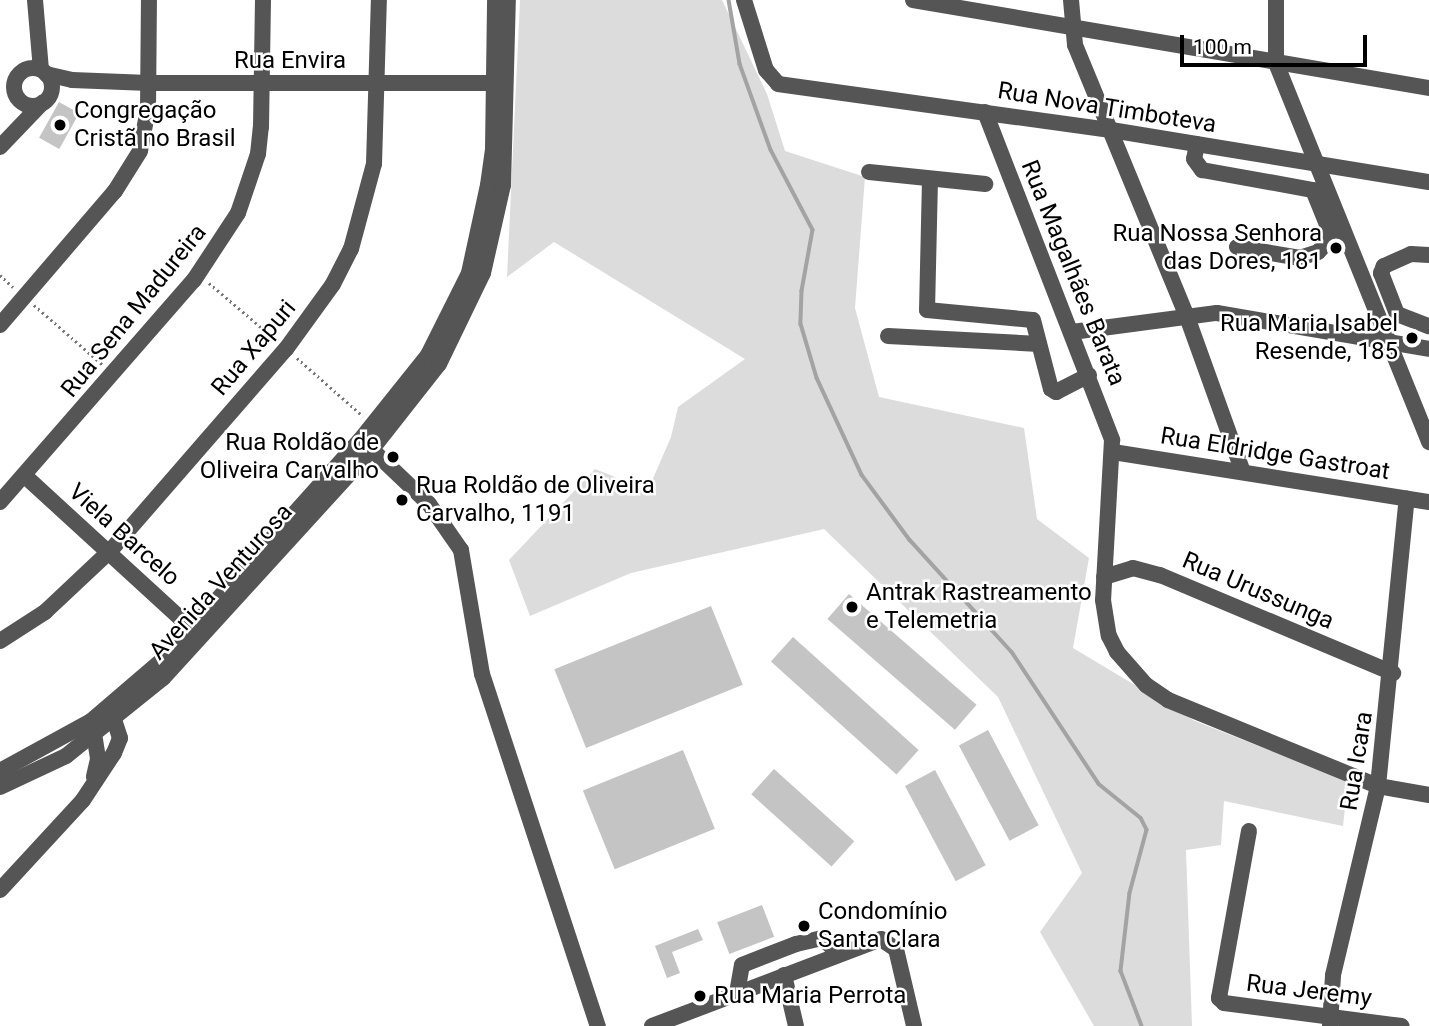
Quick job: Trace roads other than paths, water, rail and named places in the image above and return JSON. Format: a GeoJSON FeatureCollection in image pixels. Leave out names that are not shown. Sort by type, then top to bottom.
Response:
{"type":"FeatureCollection","features":[{"type":"Feature","properties":{"kind":"street"},"geometry":{"type":"LineString","coordinates":[[0,146],[21,122],[45,84],[35,41],[35,0]]}},
{"type":"Feature","properties":{"kind":"street"},"geometry":{"type":"LineString","coordinates":[[0,325],[132,170],[146,132],[149,0]]}},
{"type":"Feature","properties":{"kind":"street","name":"Rua Sena Madureira"},"geometry":{"type":"LineString","coordinates":[[0,502],[194,279],[238,213],[258,154],[262,84],[262,0]]}},
{"type":"Feature","properties":{"kind":"street","name":"Rua Xapuri"},"geometry":{"type":"LineString","coordinates":[[0,641],[45,612],[111,550],[287,348],[333,284],[365,206],[374,164],[379,85],[379,0]]}},
{"type":"Feature","properties":{"kind":"street","name":"Avenida Venturosa"},"geometry":{"type":"LineString","coordinates":[[495,0],[501,84]]}},
{"type":"Feature","properties":{"kind":"street","name":"Avenida Venturosa"},"geometry":{"type":"LineString","coordinates":[[0,787],[66,756],[93,728],[190,651],[366,444],[428,355],[461,294],[491,166],[508,0]]}},
{"type":"Feature","properties":{"kind":"street","name":"Rua Nova Timboteva"},"geometry":{"type":"LineString","coordinates":[[744,0],[766,70],[778,84],[1111,130],[1429,182]]}},
{"type":"Feature","properties":{"kind":"street"},"geometry":{"type":"LineString","coordinates":[[913,0],[1429,88]]}},
{"type":"Feature","properties":{"kind":"street"},"geometry":{"type":"LineString","coordinates":[[1071,0],[1070,26],[1186,314],[1243,472]]}},
{"type":"Feature","properties":{"kind":"street"},"geometry":{"type":"LineString","coordinates":[[1276,0],[1276,63],[1392,343],[1429,442]]}},
{"type":"Feature","properties":{"kind":"street"},"geometry":{"type":"LineString","coordinates":[[12,78],[35,41]]}},
{"type":"Feature","properties":{"kind":"street"},"geometry":{"type":"LineString","coordinates":[[12,78],[45,84]]}},
{"type":"Feature","properties":{"kind":"street"},"geometry":{"type":"LineString","coordinates":[[12,78],[23,103],[21,122]]}},
{"type":"Feature","properties":{"kind":"street","name":"Rua Envira"},"geometry":{"type":"LineString","coordinates":[[45,84],[72,80],[149,83],[501,84]]}},
{"type":"Feature","properties":{"kind":"street"},"geometry":{"type":"LineString","coordinates":[[23,103],[45,84]]}},
{"type":"Feature","properties":{"kind":"street","name":"Rua Magalhães Barata"},"geometry":{"type":"LineString","coordinates":[[985,112],[1108,425],[1113,452],[1104,577],[1109,636],[1131,672],[1146,685],[1190,710],[1378,786],[1429,795]]}},
{"type":"Feature","properties":{"kind":"street"},"geometry":{"type":"LineString","coordinates":[[1197,144],[1194,159],[1202,170],[1312,190],[1332,237],[1318,252],[1300,258],[1237,247]]}},
{"type":"Feature","properties":{"kind":"street"},"geometry":{"type":"LineString","coordinates":[[869,172],[985,184]]}},
{"type":"Feature","properties":{"kind":"street"},"geometry":{"type":"LineString","coordinates":[[930,179],[927,310],[1027,318],[1036,327],[1051,389],[1056,392],[1089,375]]}},
{"type":"Feature","properties":{"kind":"street"},"geometry":{"type":"LineString","coordinates":[[1429,255],[1411,254],[1384,266],[1381,273],[1397,314],[1429,326]]}},
{"type":"Feature","properties":{"kind":"street"},"geometry":{"type":"LineString","coordinates":[[1072,332],[1186,314],[1235,315],[1429,349]]}},
{"type":"Feature","properties":{"kind":"street"},"geometry":{"type":"LineString","coordinates":[[888,336],[1039,344]]}},
{"type":"Feature","properties":{"kind":"street"},"geometry":{"type":"LineString","coordinates":[[366,444],[429,504],[461,550],[482,674],[598,1026]]}},
{"type":"Feature","properties":{"kind":"street","name":"Avenida Venturosa"},"geometry":{"type":"LineString","coordinates":[[111,713],[366,444]]}},
{"type":"Feature","properties":{"kind":"street","name":"Rua Eldridge Gastroat"},"geometry":{"type":"LineString","coordinates":[[1113,452],[1429,502]]}},
{"type":"Feature","properties":{"kind":"street","name":"Viela Barcelo"},"geometry":{"type":"LineString","coordinates":[[25,476],[111,550],[192,629]]}},
{"type":"Feature","properties":{"kind":"street","name":"Rua Icara"},"geometry":{"type":"LineString","coordinates":[[1329,1021],[1333,975],[1378,786],[1393,673],[1407,499]]}},
{"type":"Feature","properties":{"kind":"street","name":"Rua Urussunga"},"geometry":{"type":"LineString","coordinates":[[1104,577],[1133,568],[1160,575],[1393,673]]}},
{"type":"Feature","properties":{"kind":"street"},"geometry":{"type":"LineString","coordinates":[[0,890],[91,790],[120,738],[111,713]]}},
{"type":"Feature","properties":{"kind":"street"},"geometry":{"type":"LineString","coordinates":[[91,790],[98,759],[93,728]]}},
{"type":"Feature","properties":{"kind":"street","name":"Avenida Venturosa"},"geometry":{"type":"LineString","coordinates":[[0,771],[93,728]]}},
{"type":"Feature","properties":{"kind":"street","name":"Rua Jeremy"},"geometry":{"type":"LineString","coordinates":[[1249,831],[1217,992],[1224,1003],[1329,1021],[1402,1026]]}},
{"type":"Feature","properties":{"kind":"street"},"geometry":{"type":"LineString","coordinates":[[737,993],[742,965],[804,941],[822,938],[839,954]]}},
{"type":"Feature","properties":{"kind":"street"},"geometry":{"type":"LineString","coordinates":[[652,1026],[683,1020],[737,993],[876,939],[886,940],[896,949],[914,1026]]}},
{"type":"Feature","properties":{"kind":"street"},"geometry":{"type":"LineString","coordinates":[[784,975],[796,1026]]}},
{"type":"Feature","properties":{"kind":"waterway"},"geometry":{"type":"LineString","coordinates":[[729,0],[740,64],[771,150],[813,230],[802,291],[801,324],[817,378],[862,475],[910,540],[1012,652],[1099,784],[1141,818],[1147,830],[1130,893],[1121,971],[1142,1026]]}},
{"type":"Feature","properties":{"kind":"place","name":"Congregação Cristã no Brasil"},"geometry":{"type":"Point","coordinates":[60,125]}},
{"type":"Feature","properties":{"kind":"place","name":"Rua Nossa Senhora das Dores, 181"},"geometry":{"type":"Point","coordinates":[1336,248]}},
{"type":"Feature","properties":{"kind":"place","name":"Rua Maria Isabel Resende, 185"},"geometry":{"type":"Point","coordinates":[1412,338]}},
{"type":"Feature","properties":{"kind":"place","name":"Rua Roldão de Oliveira Carvalho"},"geometry":{"type":"Point","coordinates":[393,457]}},
{"type":"Feature","properties":{"kind":"place","name":"Rua Roldão de Oliveira Carvalho, 1191"},"geometry":{"type":"Point","coordinates":[402,500]}},
{"type":"Feature","properties":{"kind":"place","name":"Antrak Rastreamento e Telemetria"},"geometry":{"type":"Point","coordinates":[852,607]}},
{"type":"Feature","properties":{"kind":"place","name":"Condomínio Santa Clara"},"geometry":{"type":"Point","coordinates":[804,926]}},
{"type":"Feature","properties":{"kind":"place","name":"Rua Maria Perrota"},"geometry":{"type":"Point","coordinates":[700,996]}}]}
